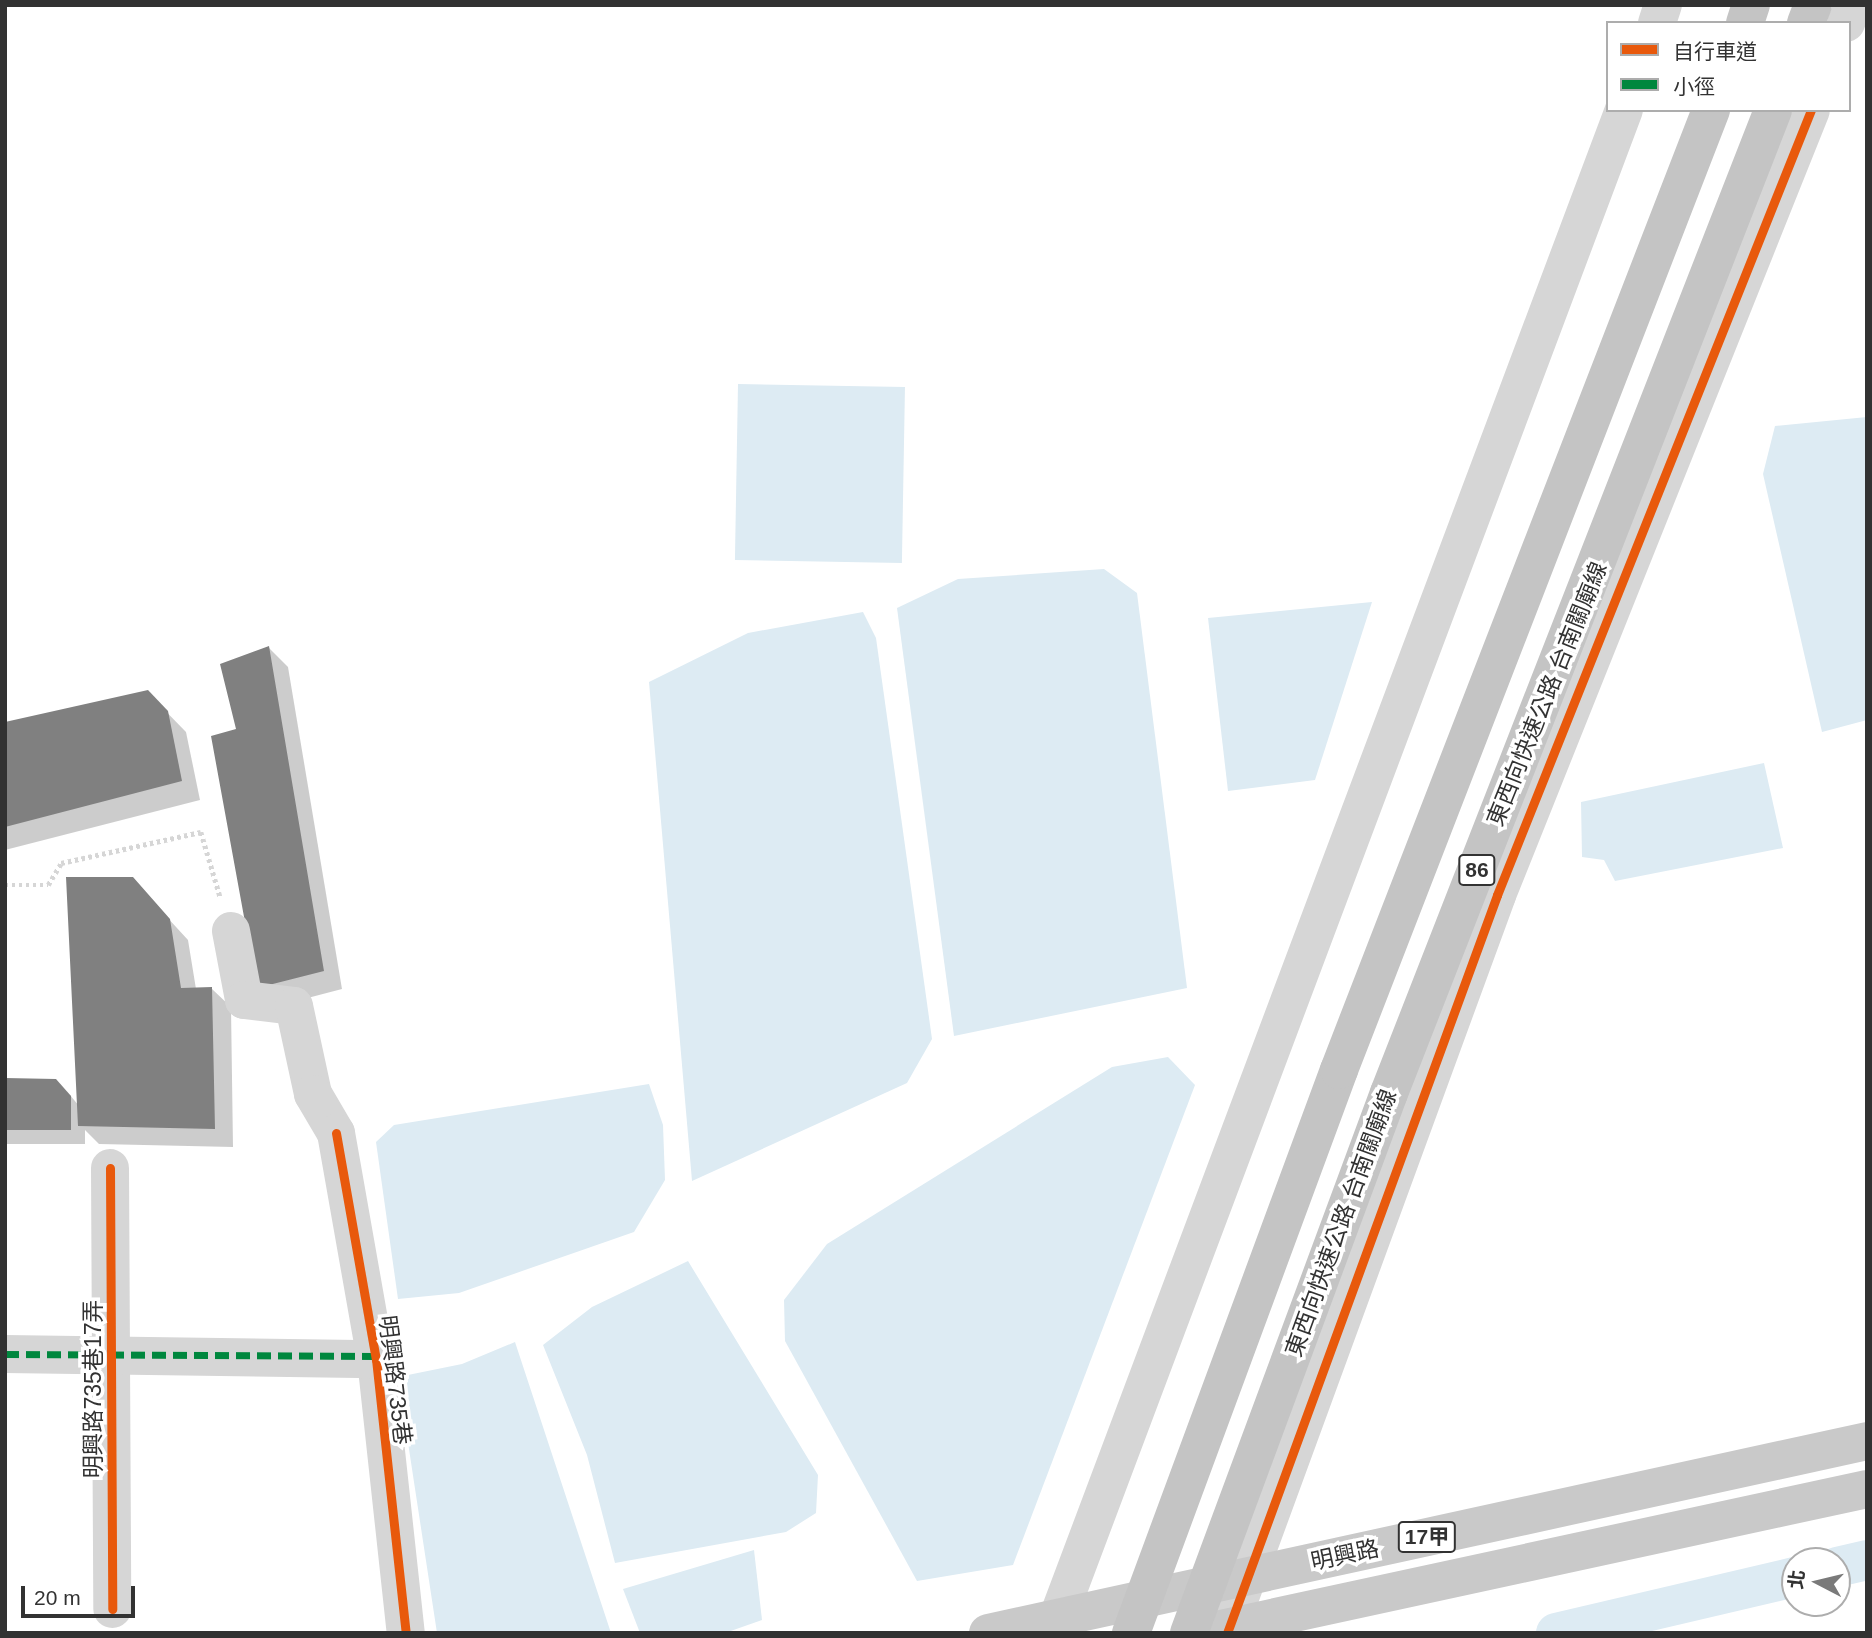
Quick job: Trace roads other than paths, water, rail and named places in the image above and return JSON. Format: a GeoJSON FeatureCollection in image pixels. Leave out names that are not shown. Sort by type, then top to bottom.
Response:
{"type":"FeatureCollection","features":[{"type":"Feature","properties":{"kind":"highway","name":"86"},"geometry":{"type":"LineString","coordinates":[[1131,1633],[1339,1070],[1710,112]]}},
{"type":"Feature","properties":{"kind":"highway","name":"東西向快速公路 台南關廟線"},"geometry":{"type":"LineString","coordinates":[[1189,1633],[1389,1093],[1772,112]]}},
{"type":"Feature","properties":{"kind":"main road","name":"明興路"},"geometry":{"type":"LineString","coordinates":[[988,1633],[1055,1625],[1246,1577],[1867,1441]]}},
{"type":"Feature","properties":{"kind":"main road","name":"明興路"},"geometry":{"type":"LineString","coordinates":[[1220,1631],[1867,1489]]}},
{"type":"Feature","properties":{"kind":"street"},"geometry":{"type":"LineString","coordinates":[[1055,1625],[1623,112]]}},
{"type":"Feature","properties":{"kind":"street"},"geometry":{"type":"LineString","coordinates":[[1220,1631],[1246,1577],[1497,895],[1810,112]]}},
{"type":"Feature","properties":{"kind":"street","name":"明興路735巷"},"geometry":{"type":"LineString","coordinates":[[231,930],[244,1000],[294,1006],[313,1094],[336,1133],[376,1359],[405,1633]]}},
{"type":"Feature","properties":{"kind":"street","name":"明興路735巷17弄"},"geometry":{"type":"LineString","coordinates":[[110,1168],[113,1353],[112,1609]]}},
{"type":"Feature","properties":{"kind":"street","name":"明興路735巷17弄"},"geometry":{"type":"LineString","coordinates":[[5,1354],[113,1353],[376,1359]]}},
{"type":"Feature","properties":{"kind":"waterway"},"geometry":{"type":"LineString","coordinates":[[1851,1564],[1867,1560]]}},
{"type":"Feature","properties":{"kind":"waterway"},"geometry":{"type":"LineString","coordinates":[[1556,1633],[1781,1580]]}}]}
